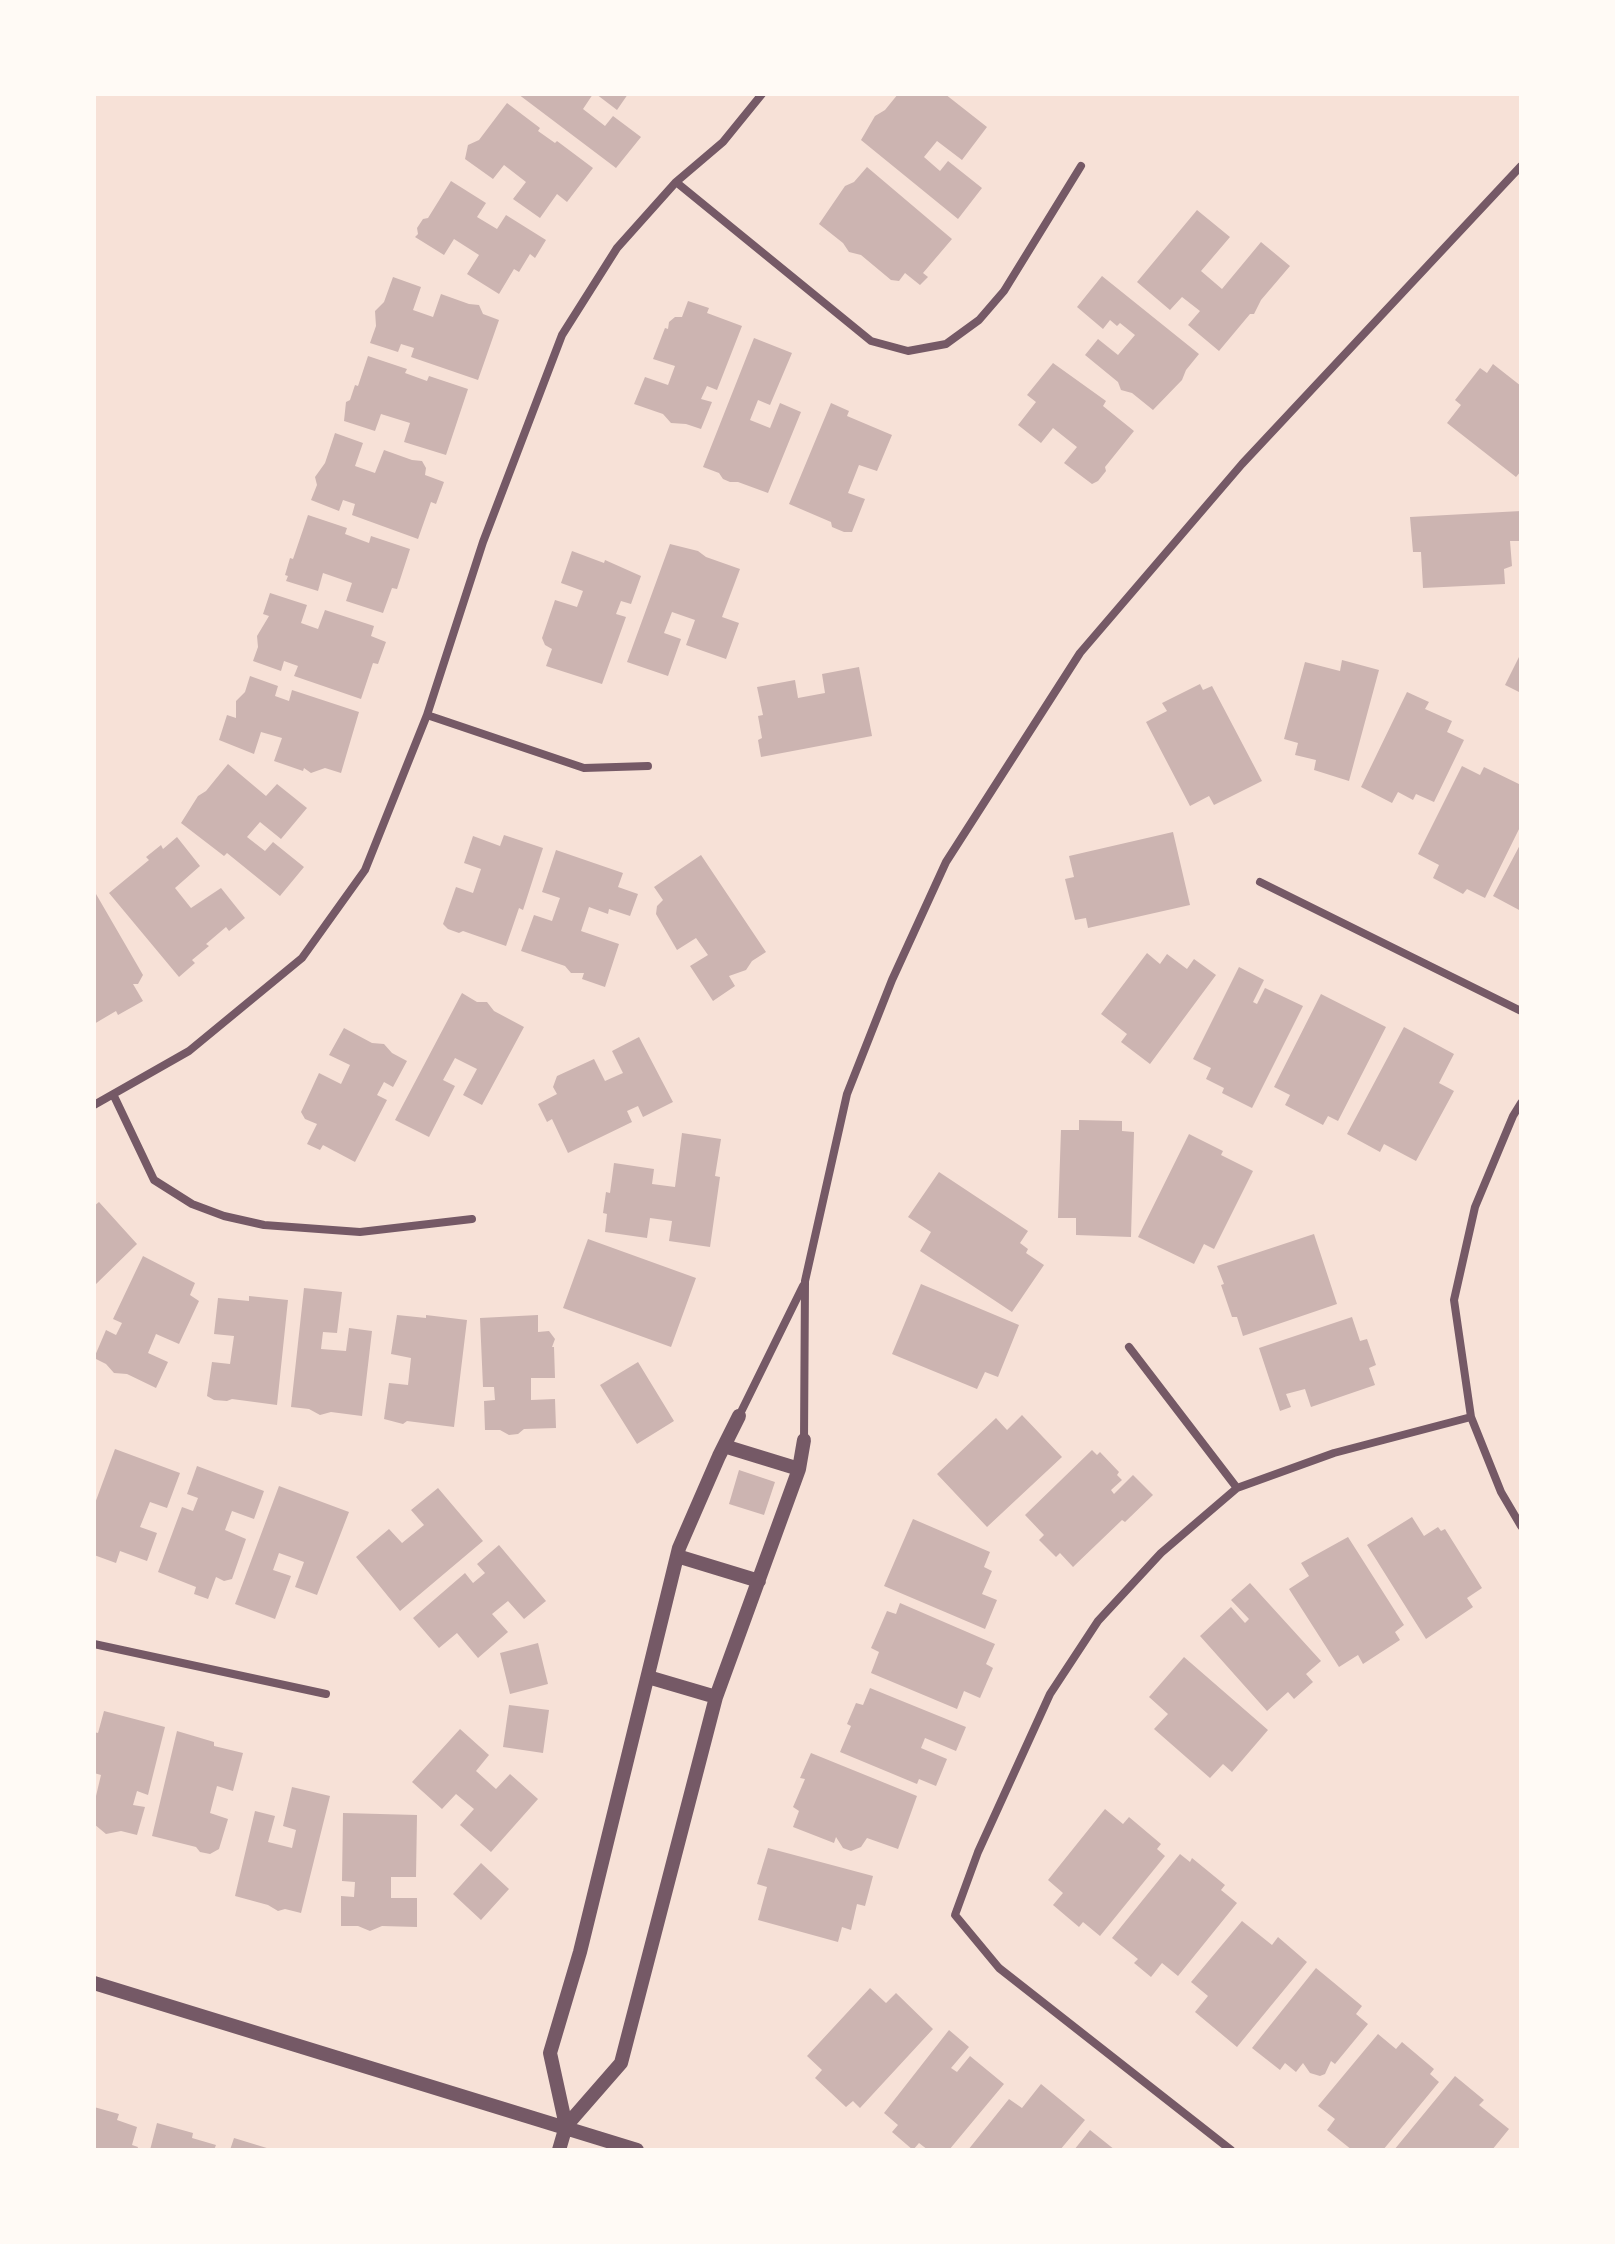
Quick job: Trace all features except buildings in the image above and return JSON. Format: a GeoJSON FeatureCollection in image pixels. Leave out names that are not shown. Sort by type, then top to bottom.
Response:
{"type":"FeatureCollection","features":[{"type":"Feature","properties":{"kind":"street"},"geometry":{"type":"LineString","coordinates":[[94,1105],[189,1051],[302,958],[365,870],[427,715],[483,542],[562,335],[617,248],[676,182],[723,142],[762,94]]}},
{"type":"Feature","properties":{"kind":"street"},"geometry":{"type":"LineString","coordinates":[[676,182],[871,341],[908,351],[946,344],[979,320],[1004,291],[1081,166]]}},
{"type":"Feature","properties":{"kind":"street"},"geometry":{"type":"LineString","coordinates":[[559,2150],[566,2126],[621,2063],[716,1697],[799,1469],[804,1440],[805,1281],[847,1094],[892,980],[946,862],[1080,653],[1242,464],[1521,166]]}},
{"type":"Feature","properties":{"kind":"street"},"geometry":{"type":"LineString","coordinates":[[427,715],[584,768],[648,766]]}},
{"type":"Feature","properties":{"kind":"street"},"geometry":{"type":"LineString","coordinates":[[1260,882],[1521,1011]]}},
{"type":"Feature","properties":{"kind":"street"},"geometry":{"type":"LineString","coordinates":[[113,1094],[154,1180],[192,1204],[224,1216],[264,1225],[360,1232],[472,1219]]}},
{"type":"Feature","properties":{"kind":"street"},"geometry":{"type":"LineString","coordinates":[[1521,1103],[1475,1207],[1454,1300],[1471,1417],[1501,1492],[1521,1526]]}},
{"type":"Feature","properties":{"kind":"street"},"geometry":{"type":"LineString","coordinates":[[566,2126],[550,2053],[580,1952],[677,1556],[724,1446],[805,1281]]}},
{"type":"Feature","properties":{"kind":"street"},"geometry":{"type":"LineString","coordinates":[[1129,1347],[1237,1488]]}},
{"type":"Feature","properties":{"kind":"street"},"geometry":{"type":"LineString","coordinates":[[1231,2150],[999,1968],[955,1915],[1016,1763],[1050,1694],[1090,1633],[1161,1553],[1237,1488],[1334,1453],[1471,1417]]}},
{"type":"Feature","properties":{"kind":"street"},"geometry":{"type":"LineString","coordinates":[[724,1446],[799,1469]]}},
{"type":"Feature","properties":{"kind":"street"},"geometry":{"type":"LineString","coordinates":[[677,1556],[759,1581]]}},
{"type":"Feature","properties":{"kind":"street"},"geometry":{"type":"LineString","coordinates":[[94,1644],[326,1694]]}},
{"type":"Feature","properties":{"kind":"street"},"geometry":{"type":"LineString","coordinates":[[648,1677],[716,1697]]}},
{"type":"Feature","properties":{"kind":"street"},"geometry":{"type":"LineString","coordinates":[[94,1983],[637,2150]]}}]}
